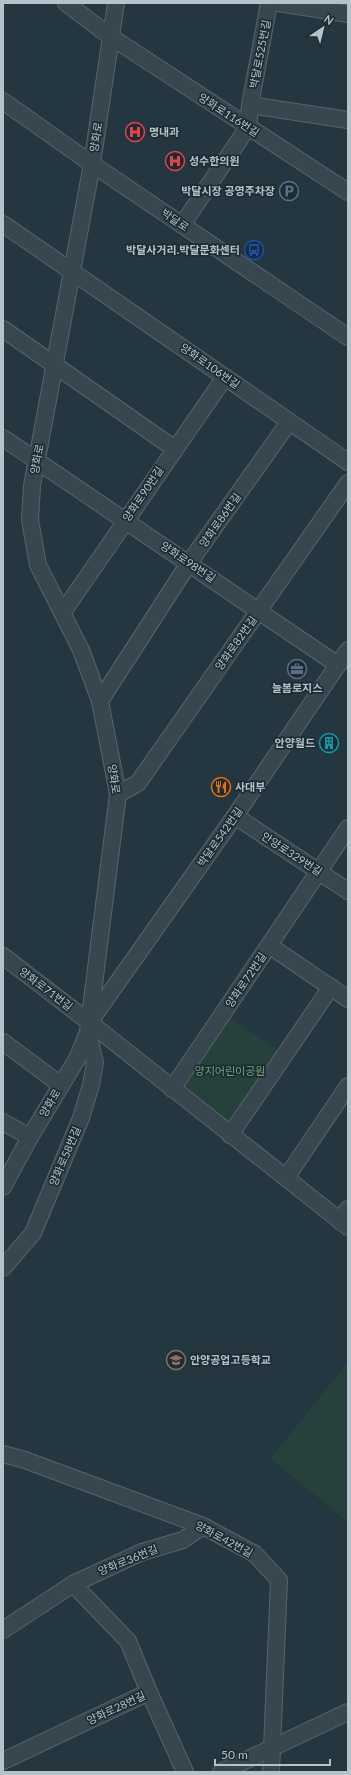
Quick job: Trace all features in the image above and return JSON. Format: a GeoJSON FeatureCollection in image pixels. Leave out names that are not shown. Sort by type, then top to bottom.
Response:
{"type":"FeatureCollection","features":[{"type":"Feature","properties":{"kind":"street","name":"양화로116번길"},"geometry":{"type":"LineString","coordinates":[[66,3],[111,37],[348,192]]}},
{"type":"Feature","properties":{"kind":"street","name":"양화로"},"geometry":{"type":"LineString","coordinates":[[3,1187],[8,1171],[77,1059],[88,1027],[118,794],[100,701],[81,650],[38,565],[30,520],[32,486],[36,461],[92,164],[116,3]]}},
{"type":"Feature","properties":{"kind":"street","name":"박달로525번길"},"geometry":{"type":"LineString","coordinates":[[182,225],[248,127],[250,104],[269,3]]}},
{"type":"Feature","properties":{"kind":"street"},"geometry":{"type":"LineString","coordinates":[[279,3],[348,14]]}},
{"type":"Feature","properties":{"kind":"street","name":"박달로"},"geometry":{"type":"LineString","coordinates":[[3,101],[92,164],[348,337]]}},
{"type":"Feature","properties":{"kind":"street","name":"박달로525번길"},"geometry":{"type":"LineString","coordinates":[[250,104],[348,120]]}},
{"type":"Feature","properties":{"kind":"street","name":"양화로106번길"},"geometry":{"type":"LineString","coordinates":[[3,224],[348,462]]}},
{"type":"Feature","properties":{"kind":"street"},"geometry":{"type":"LineString","coordinates":[[3,329],[175,449]]}},
{"type":"Feature","properties":{"kind":"street","name":"양화로90번길"},"geometry":{"type":"LineString","coordinates":[[63,612],[225,377]]}},
{"type":"Feature","properties":{"kind":"street","name":"양화로86번길"},"geometry":{"type":"LineString","coordinates":[[100,701],[189,563],[289,422]]}},
{"type":"Feature","properties":{"kind":"street","name":"양화로98번길"},"geometry":{"type":"LineString","coordinates":[[3,438],[338,665]]}},
{"type":"Feature","properties":{"kind":"street","name":"양화로82번길"},"geometry":{"type":"LineString","coordinates":[[118,794],[138,783],[348,483]]}},
{"type":"Feature","properties":{"kind":"street","name":"박달로542번길"},"geometry":{"type":"LineString","coordinates":[[88,1027],[235,816],[348,650]]}},
{"type":"Feature","properties":{"kind":"street","name":"안양로329번길"},"geometry":{"type":"LineString","coordinates":[[235,816],[348,891]]}},
{"type":"Feature","properties":{"kind":"street","name":"양화로72번길"},"geometry":{"type":"LineString","coordinates":[[172,1089],[270,946],[348,828]]}},
{"type":"Feature","properties":{"kind":"street"},"geometry":{"type":"LineString","coordinates":[[270,946],[348,999]]}},
{"type":"Feature","properties":{"kind":"street","name":"양화로71번길"},"geometry":{"type":"LineString","coordinates":[[3,956],[88,1027]]}},
{"type":"Feature","properties":{"kind":"street"},"geometry":{"type":"LineString","coordinates":[[230,1135],[331,987]]}},
{"type":"Feature","properties":{"kind":"street"},"geometry":{"type":"LineString","coordinates":[[88,1027],[172,1089],[286,1178],[345,1219]]}},
{"type":"Feature","properties":{"kind":"street","name":"양화로58번길"},"geometry":{"type":"LineString","coordinates":[[3,1268],[33,1233],[81,1118],[91,1085],[95,1064],[88,1027]]}},
{"type":"Feature","properties":{"kind":"street"},"geometry":{"type":"LineString","coordinates":[[3,1042],[61,1085]]}},
{"type":"Feature","properties":{"kind":"street"},"geometry":{"type":"LineString","coordinates":[[286,1178],[348,1086]]}},
{"type":"Feature","properties":{"kind":"street"},"geometry":{"type":"LineString","coordinates":[[3,1122],[30,1137]]}},
{"type":"Feature","properties":{"kind":"street","name":"양화로42번길"},"geometry":{"type":"LineString","coordinates":[[3,1454],[46,1467],[203,1526],[255,1554],[279,1580],[271,1772]]}},
{"type":"Feature","properties":{"kind":"street","name":"양화로36번길"},"geometry":{"type":"LineString","coordinates":[[3,1630],[73,1584],[142,1552],[183,1540],[203,1526]]}},
{"type":"Feature","properties":{"kind":"street"},"geometry":{"type":"LineString","coordinates":[[73,1584],[128,1641],[149,1692]]}},
{"type":"Feature","properties":{"kind":"street","name":"양화로28번길"},"geometry":{"type":"LineString","coordinates":[[3,1762],[149,1692],[185,1772]]}},
{"type":"Feature","properties":{"kind":"street"},"geometry":{"type":"LineString","coordinates":[[221,1772],[348,1712]]}},
{"type":"Feature","properties":{"kind":"green space","name":"양지어린이공원"},"geometry":{"type":"Polygon","coordinates":[[[228,1016],[282,1052],[232,1127],[181,1086],[228,1016]]]}},
{"type":"Feature","properties":{"kind":"green space"},"geometry":{"type":"Polygon","coordinates":[[[348,1362],[348,1522],[270,1459],[348,1362]]]}},
{"type":"Feature","properties":{"kind":"place","name":"명내과"},"geometry":{"type":"Point","coordinates":[135,132]}},
{"type":"Feature","properties":{"kind":"place","name":"성수한의원"},"geometry":{"type":"Point","coordinates":[175,161]}},
{"type":"Feature","properties":{"kind":"place","name":"박달시장 공영주차장"},"geometry":{"type":"Point","coordinates":[289,191]}},
{"type":"Feature","properties":{"kind":"place","name":"박달사거리.박달문화센터"},"geometry":{"type":"Point","coordinates":[254,250]}},
{"type":"Feature","properties":{"kind":"place","name":"늘봄로지스"},"geometry":{"type":"Point","coordinates":[297,669]}},
{"type":"Feature","properties":{"kind":"place","name":"안양월드"},"geometry":{"type":"Point","coordinates":[329,743]}},
{"type":"Feature","properties":{"kind":"place","name":"사대부"},"geometry":{"type":"Point","coordinates":[221,787]}},
{"type":"Feature","properties":{"kind":"place","name":"안양공업고등학교"},"geometry":{"type":"Point","coordinates":[176,1360]}}]}
